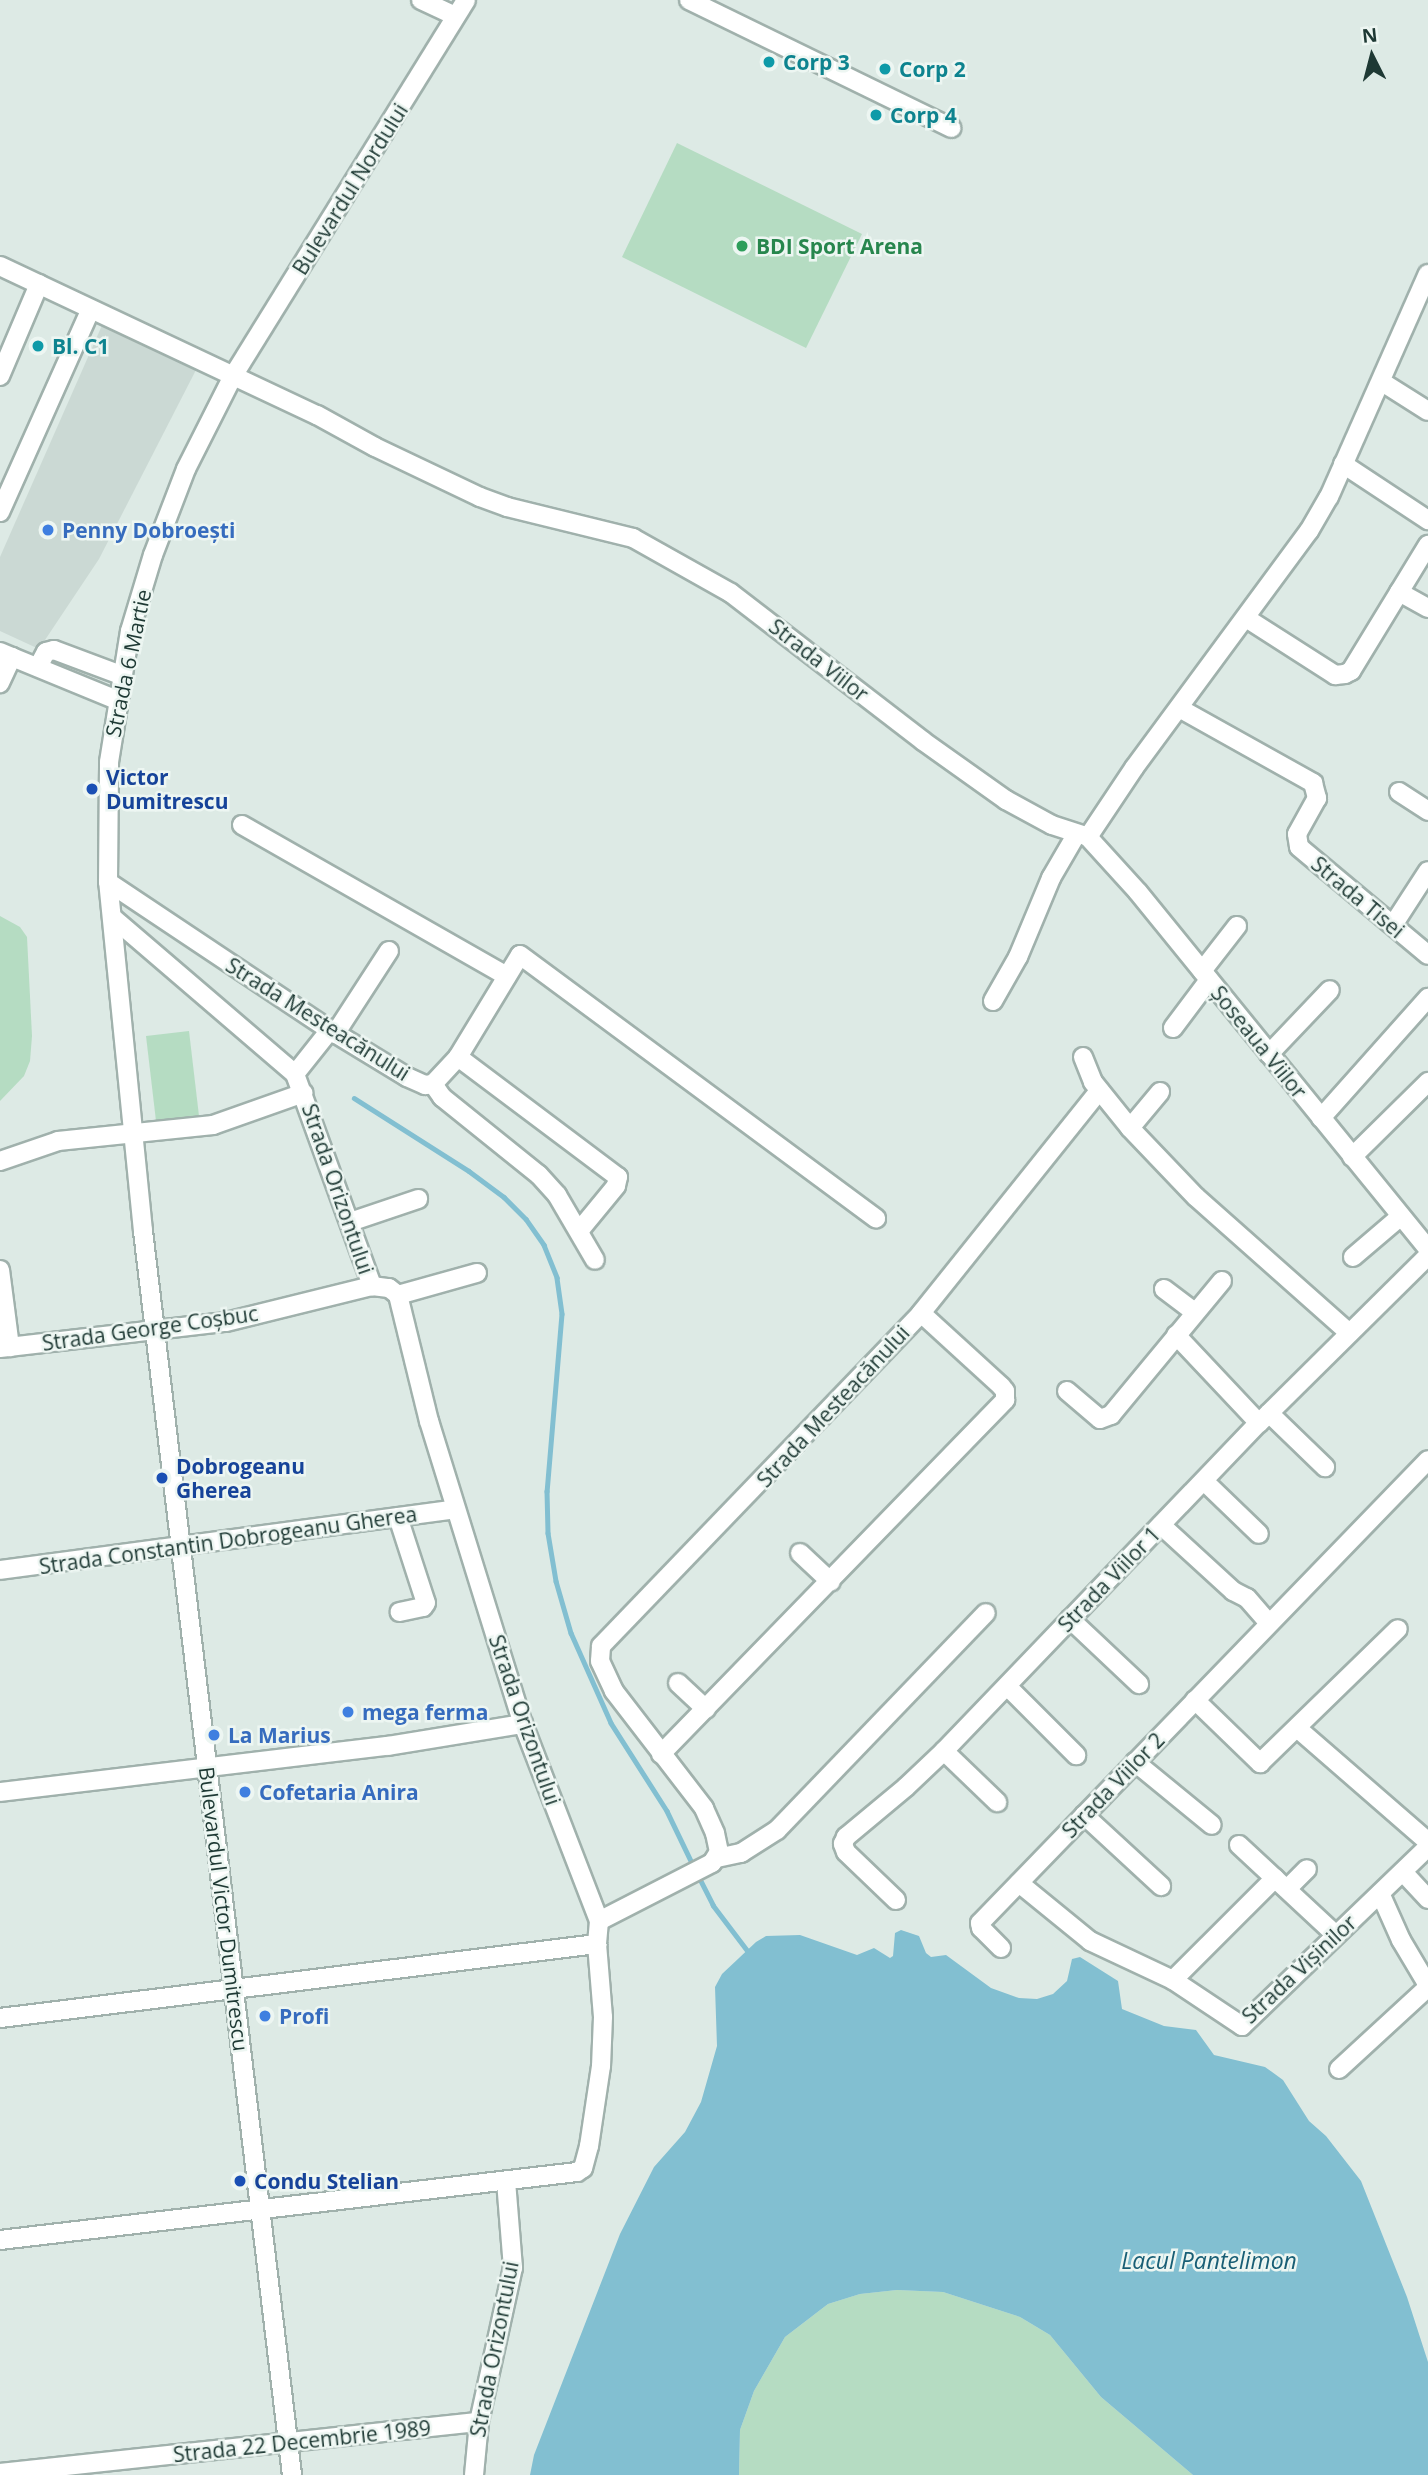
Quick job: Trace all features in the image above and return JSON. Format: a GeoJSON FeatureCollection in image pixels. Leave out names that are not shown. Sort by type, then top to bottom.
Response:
{"type":"FeatureCollection","features":[{"type":"Feature","properties":{"kind":"street"},"geometry":{"type":"LineString","coordinates":[[421,0],[456,16]]}},
{"type":"Feature","properties":{"kind":"street","name":"Bulevardul Nordului"},"geometry":{"type":"LineString","coordinates":[[233,376],[466,0]]}},
{"type":"Feature","properties":{"kind":"street"},"geometry":{"type":"LineString","coordinates":[[689,0],[951,128]]}},
{"type":"Feature","properties":{"kind":"street","name":"Strada Viilor"},"geometry":{"type":"LineString","coordinates":[[0,266],[480,497],[534,514],[633,538],[731,593],[978,780],[1027,813],[1082,836]]}},
{"type":"Feature","properties":{"kind":"street"},"geometry":{"type":"LineString","coordinates":[[993,1000],[1018,957],[1051,878],[1310,531],[1424,294],[1428,274]]}},
{"type":"Feature","properties":{"kind":"street"},"geometry":{"type":"LineString","coordinates":[[0,376],[39,284]]}},
{"type":"Feature","properties":{"kind":"street"},"geometry":{"type":"LineString","coordinates":[[0,512],[90,309]]}},
{"type":"Feature","properties":{"kind":"street","name":"Strada 6 Martie"},"geometry":{"type":"LineString","coordinates":[[133,1134],[108,882],[109,762],[117,700],[141,592],[168,514],[186,468],[233,376]]}},
{"type":"Feature","properties":{"kind":"street"},"geometry":{"type":"LineString","coordinates":[[1382,382],[1428,411]]}},
{"type":"Feature","properties":{"kind":"street"},"geometry":{"type":"LineString","coordinates":[[1343,464],[1428,520]]}},
{"type":"Feature","properties":{"kind":"street"},"geometry":{"type":"LineString","coordinates":[[1246,618],[1335,675],[1345,674],[1351,671],[1428,545]]}},
{"type":"Feature","properties":{"kind":"street"},"geometry":{"type":"LineString","coordinates":[[1399,592],[1428,608]]}},
{"type":"Feature","properties":{"kind":"street"},"geometry":{"type":"LineString","coordinates":[[38,667],[46,652],[54,650],[121,675]]}},
{"type":"Feature","properties":{"kind":"street"},"geometry":{"type":"LineString","coordinates":[[0,683],[6,654],[117,700]]}},
{"type":"Feature","properties":{"kind":"street","name":"Strada Tisei"},"geometry":{"type":"LineString","coordinates":[[1179,708],[1313,783],[1317,798],[1297,834],[1299,847],[1428,955]]}},
{"type":"Feature","properties":{"kind":"street"},"geometry":{"type":"LineString","coordinates":[[1399,792],[1428,811]]}},
{"type":"Feature","properties":{"kind":"street"},"geometry":{"type":"LineString","coordinates":[[242,825],[507,976]]}},
{"type":"Feature","properties":{"kind":"street","name":"Șoseaua Viilor"},"geometry":{"type":"LineString","coordinates":[[1082,836],[1138,892],[1428,1249]]}},
{"type":"Feature","properties":{"kind":"street"},"geometry":{"type":"LineString","coordinates":[[1393,925],[1428,872]]}},
{"type":"Feature","properties":{"kind":"street","name":"Strada Mesteacănului"},"geometry":{"type":"LineString","coordinates":[[108,882],[333,1032],[407,1077],[425,1085],[433,1084],[442,1097],[539,1175],[557,1195],[595,1260]]}},
{"type":"Feature","properties":{"kind":"street"},"geometry":{"type":"LineString","coordinates":[[111,917],[295,1074],[333,1032],[389,951]]}},
{"type":"Feature","properties":{"kind":"street"},"geometry":{"type":"LineString","coordinates":[[1172,1028],[1237,926]]}},
{"type":"Feature","properties":{"kind":"street"},"geometry":{"type":"LineString","coordinates":[[433,1084],[447,1073],[520,955],[876,1218]]}},
{"type":"Feature","properties":{"kind":"street"},"geometry":{"type":"LineString","coordinates":[[1269,1054],[1330,990]]}},
{"type":"Feature","properties":{"kind":"street"},"geometry":{"type":"LineString","coordinates":[[1321,1118],[1428,998]]}},
{"type":"Feature","properties":{"kind":"street"},"geometry":{"type":"LineString","coordinates":[[458,1056],[618,1177],[616,1186],[579,1231]]}},
{"type":"Feature","properties":{"kind":"street"},"geometry":{"type":"LineString","coordinates":[[1083,1056],[1089,1076],[1099,1091],[1130,1128],[1196,1197],[1349,1333]]}},
{"type":"Feature","properties":{"kind":"street","name":"Strada Orizontului"},"geometry":{"type":"LineString","coordinates":[[295,1074],[377,1286],[398,1295],[429,1421],[523,1724],[599,1921],[597,1944],[603,2045],[589,2146],[583,2168],[577,2172],[506,2181],[513,2268],[479,2422],[474,2475]]}},
{"type":"Feature","properties":{"kind":"street"},"geometry":{"type":"LineString","coordinates":[[1352,1157],[1428,1082]]}},
{"type":"Feature","properties":{"kind":"street"},"geometry":{"type":"LineString","coordinates":[[921,1313],[1099,1091]]}},
{"type":"Feature","properties":{"kind":"street"},"geometry":{"type":"LineString","coordinates":[[1130,1128],[1160,1092]]}},
{"type":"Feature","properties":{"kind":"street"},"geometry":{"type":"LineString","coordinates":[[0,1161],[58,1141],[213,1125],[304,1093]]}},
{"type":"Feature","properties":{"kind":"street","name":"Bulevardul Victor Dumitrescu"},"geometry":{"type":"LineString","coordinates":[[133,1134],[292,2475]]}},
{"type":"Feature","properties":{"kind":"street"},"geometry":{"type":"LineString","coordinates":[[350,1222],[418,1199]]}},
{"type":"Feature","properties":{"kind":"street"},"geometry":{"type":"LineString","coordinates":[[1353,1257],[1401,1216]]}},
{"type":"Feature","properties":{"kind":"street","name":"Strada Viilor 1"},"geometry":{"type":"LineString","coordinates":[[896,1900],[846,1852],[844,1839],[944,1751],[1264,1418],[1428,1255]]}},
{"type":"Feature","properties":{"kind":"street"},"geometry":{"type":"LineString","coordinates":[[0,1270],[5,1347]]}},
{"type":"Feature","properties":{"kind":"street"},"geometry":{"type":"LineString","coordinates":[[398,1295],[477,1273]]}},
{"type":"Feature","properties":{"kind":"street"},"geometry":{"type":"LineString","coordinates":[[1067,1391],[1095,1416],[1105,1419],[1127,1398],[1222,1280]]}},
{"type":"Feature","properties":{"kind":"street","name":"Strada George Coșbuc"},"geometry":{"type":"LineString","coordinates":[[5,1347],[155,1331],[253,1317],[377,1286]]}},
{"type":"Feature","properties":{"kind":"street"},"geometry":{"type":"LineString","coordinates":[[1164,1289],[1195,1312]]}},
{"type":"Feature","properties":{"kind":"street","name":"Strada Mesteacănului"},"geometry":{"type":"LineString","coordinates":[[661,1754],[831,1582],[1006,1396],[1000,1386],[921,1313],[601,1646],[600,1661],[614,1691],[661,1754],[700,1802],[712,1823],[718,1844],[714,1861]]}},
{"type":"Feature","properties":{"kind":"street"},"geometry":{"type":"LineString","coordinates":[[1176,1335],[1264,1418],[1325,1468]]}},
{"type":"Feature","properties":{"kind":"street","name":"Strada Viilor 2"},"geometry":{"type":"LineString","coordinates":[[1001,1948],[981,1928],[980,1923],[1428,1460]]}},
{"type":"Feature","properties":{"kind":"street"},"geometry":{"type":"LineString","coordinates":[[1204,1481],[1259,1534]]}},
{"type":"Feature","properties":{"kind":"street","name":"Strada Constantin Dobrogeanu Gherea"},"geometry":{"type":"LineString","coordinates":[[0,1570],[181,1548],[455,1509]]}},
{"type":"Feature","properties":{"kind":"street"},"geometry":{"type":"LineString","coordinates":[[398,1517],[426,1603],[423,1607],[400,1612]]}},
{"type":"Feature","properties":{"kind":"street"},"geometry":{"type":"LineString","coordinates":[[1161,1525],[1233,1591],[1247,1598],[1269,1623]]}},
{"type":"Feature","properties":{"kind":"street"},"geometry":{"type":"LineString","coordinates":[[800,1553],[831,1582]]}},
{"type":"Feature","properties":{"kind":"street"},"geometry":{"type":"LineString","coordinates":[[599,1921],[714,1861],[741,1853],[777,1830],[985,1614]]}},
{"type":"Feature","properties":{"kind":"street"},"geometry":{"type":"LineString","coordinates":[[1070,1619],[1139,1684]]}},
{"type":"Feature","properties":{"kind":"street"},"geometry":{"type":"LineString","coordinates":[[1195,1700],[1260,1763],[1398,1629]]}},
{"type":"Feature","properties":{"kind":"street"},"geometry":{"type":"LineString","coordinates":[[678,1683],[706,1709]]}},
{"type":"Feature","properties":{"kind":"street"},"geometry":{"type":"LineString","coordinates":[[1007,1686],[1076,1755]]}},
{"type":"Feature","properties":{"kind":"street"},"geometry":{"type":"LineString","coordinates":[[0,1791],[388,1746],[523,1724]]}},
{"type":"Feature","properties":{"kind":"street"},"geometry":{"type":"LineString","coordinates":[[1297,1728],[1428,1845]]}},
{"type":"Feature","properties":{"kind":"street"},"geometry":{"type":"LineString","coordinates":[[944,1751],[997,1802]]}},
{"type":"Feature","properties":{"kind":"street"},"geometry":{"type":"LineString","coordinates":[[1135,1762],[1212,1825]]}},
{"type":"Feature","properties":{"kind":"street"},"geometry":{"type":"LineString","coordinates":[[1084,1815],[1161,1886]]}},
{"type":"Feature","properties":{"kind":"street"},"geometry":{"type":"LineString","coordinates":[[1239,1845],[1336,1935]]}},
{"type":"Feature","properties":{"kind":"street","name":"Strada Vișinilor"},"geometry":{"type":"LineString","coordinates":[[1019,1883],[1090,1941],[1172,1980],[1242,2026],[1428,1845]]}},
{"type":"Feature","properties":{"kind":"street"},"geometry":{"type":"LineString","coordinates":[[1172,1980],[1281,1884],[1307,1869]]}},
{"type":"Feature","properties":{"kind":"street"},"geometry":{"type":"LineString","coordinates":[[1403,1872],[1428,1899]]}},
{"type":"Feature","properties":{"kind":"street"},"geometry":{"type":"LineString","coordinates":[[1339,2069],[1426,1989],[1426,1982],[1401,1940],[1380,1894]]}},
{"type":"Feature","properties":{"kind":"street"},"geometry":{"type":"LineString","coordinates":[[0,2018],[597,1944]]}},
{"type":"Feature","properties":{"kind":"street"},"geometry":{"type":"LineString","coordinates":[[0,2240],[506,2181]]}},
{"type":"Feature","properties":{"kind":"street","name":"Strada 22 Decembrie 1989"},"geometry":{"type":"LineString","coordinates":[[0,2473],[479,2422]]}},
{"type":"Feature","properties":{"kind":"shaded area"},"geometry":{"type":"Polygon","coordinates":[[[103,323],[197,368],[99,559],[39,649],[0,631],[0,557],[103,323]]]}},
{"type":"Feature","properties":{"kind":"green space","name":"BDI Sport Arena"},"geometry":{"type":"Polygon","coordinates":[[[677,143],[862,234],[806,348],[622,257],[677,143]]]}},
{"type":"Feature","properties":{"kind":"green space"},"geometry":{"type":"Polygon","coordinates":[[[0,916],[20,927],[27,937],[32,1036],[30,1061],[24,1076],[0,1101],[0,916]]]}},
{"type":"Feature","properties":{"kind":"green space"},"geometry":{"type":"Polygon","coordinates":[[[189,1031],[199,1116],[156,1121],[146,1036],[189,1031]]]}},
{"type":"Feature","properties":{"kind":"green space"},"geometry":{"type":"Polygon","coordinates":[[[897,2290],[943,2292],[1020,2317],[1050,2335],[1101,2397],[1193,2475],[739,2475],[740,2430],[754,2391],[785,2337],[828,2304],[860,2294],[897,2290]]]}},
{"type":"Feature","properties":{"kind":"water","name":"Lacul Pantelimon"},"geometry":{"type":"Polygon","coordinates":[[[901,1930],[919,1936],[926,1953],[931,1957],[946,1955],[991,1988],[1019,1998],[1037,1999],[1053,1994],[1067,1981],[1072,1959],[1080,1957],[1118,1981],[1122,2009],[1164,2026],[1196,2030],[1214,2055],[1265,2067],[1283,2080],[1309,2121],[1326,2136],[1361,2181],[1407,2297],[1428,2362],[1428,2475],[1193,2475],[1101,2397],[1050,2335],[1020,2317],[943,2292],[897,2290],[860,2294],[828,2304],[785,2337],[754,2391],[740,2430],[739,2475],[530,2475],[534,2455],[620,2234],[654,2167],[685,2132],[701,2102],[717,2046],[715,1987],[722,1974],[766,1936],[800,1935],[857,1955],[874,1948],[890,1958],[893,1956],[895,1933],[901,1930]]]}},
{"type":"Feature","properties":{"kind":"waterway"},"geometry":{"type":"LineString","coordinates":[[354,1098],[469,1171],[504,1197],[526,1219],[544,1245],[557,1278],[562,1314],[547,1491],[548,1533],[556,1581],[571,1633],[611,1723],[667,1811],[694,1867]]}},
{"type":"Feature","properties":{"kind":"waterway"},"geometry":{"type":"LineString","coordinates":[[698,1875],[713,1905],[747,1950]]}},
{"type":"Feature","properties":{"kind":"place","name":"Corp 3"},"geometry":{"type":"Point","coordinates":[769,62]}},
{"type":"Feature","properties":{"kind":"place","name":"Corp 2"},"geometry":{"type":"Point","coordinates":[885,69]}},
{"type":"Feature","properties":{"kind":"place","name":"Corp 4"},"geometry":{"type":"Point","coordinates":[876,115]}},
{"type":"Feature","properties":{"kind":"place","name":"BDI Sport Arena"},"geometry":{"type":"Point","coordinates":[742,246]}},
{"type":"Feature","properties":{"kind":"place","name":"Bl. C1"},"geometry":{"type":"Point","coordinates":[38,346]}},
{"type":"Feature","properties":{"kind":"place","name":"Penny Dobroești"},"geometry":{"type":"Point","coordinates":[48,530]}},
{"type":"Feature","properties":{"kind":"place","name":"Victor Dumitrescu"},"geometry":{"type":"Point","coordinates":[92,789]}},
{"type":"Feature","properties":{"kind":"place","name":"Dobrogeanu Gherea"},"geometry":{"type":"Point","coordinates":[162,1478]}},
{"type":"Feature","properties":{"kind":"place","name":"mega ferma"},"geometry":{"type":"Point","coordinates":[348,1712]}},
{"type":"Feature","properties":{"kind":"place","name":"La Marius"},"geometry":{"type":"Point","coordinates":[214,1735]}},
{"type":"Feature","properties":{"kind":"place","name":"Cofetaria Anira"},"geometry":{"type":"Point","coordinates":[245,1792]}},
{"type":"Feature","properties":{"kind":"place","name":"Profi"},"geometry":{"type":"Point","coordinates":[265,2016]}},
{"type":"Feature","properties":{"kind":"place","name":"Condu Stelian"},"geometry":{"type":"Point","coordinates":[240,2181]}}]}
